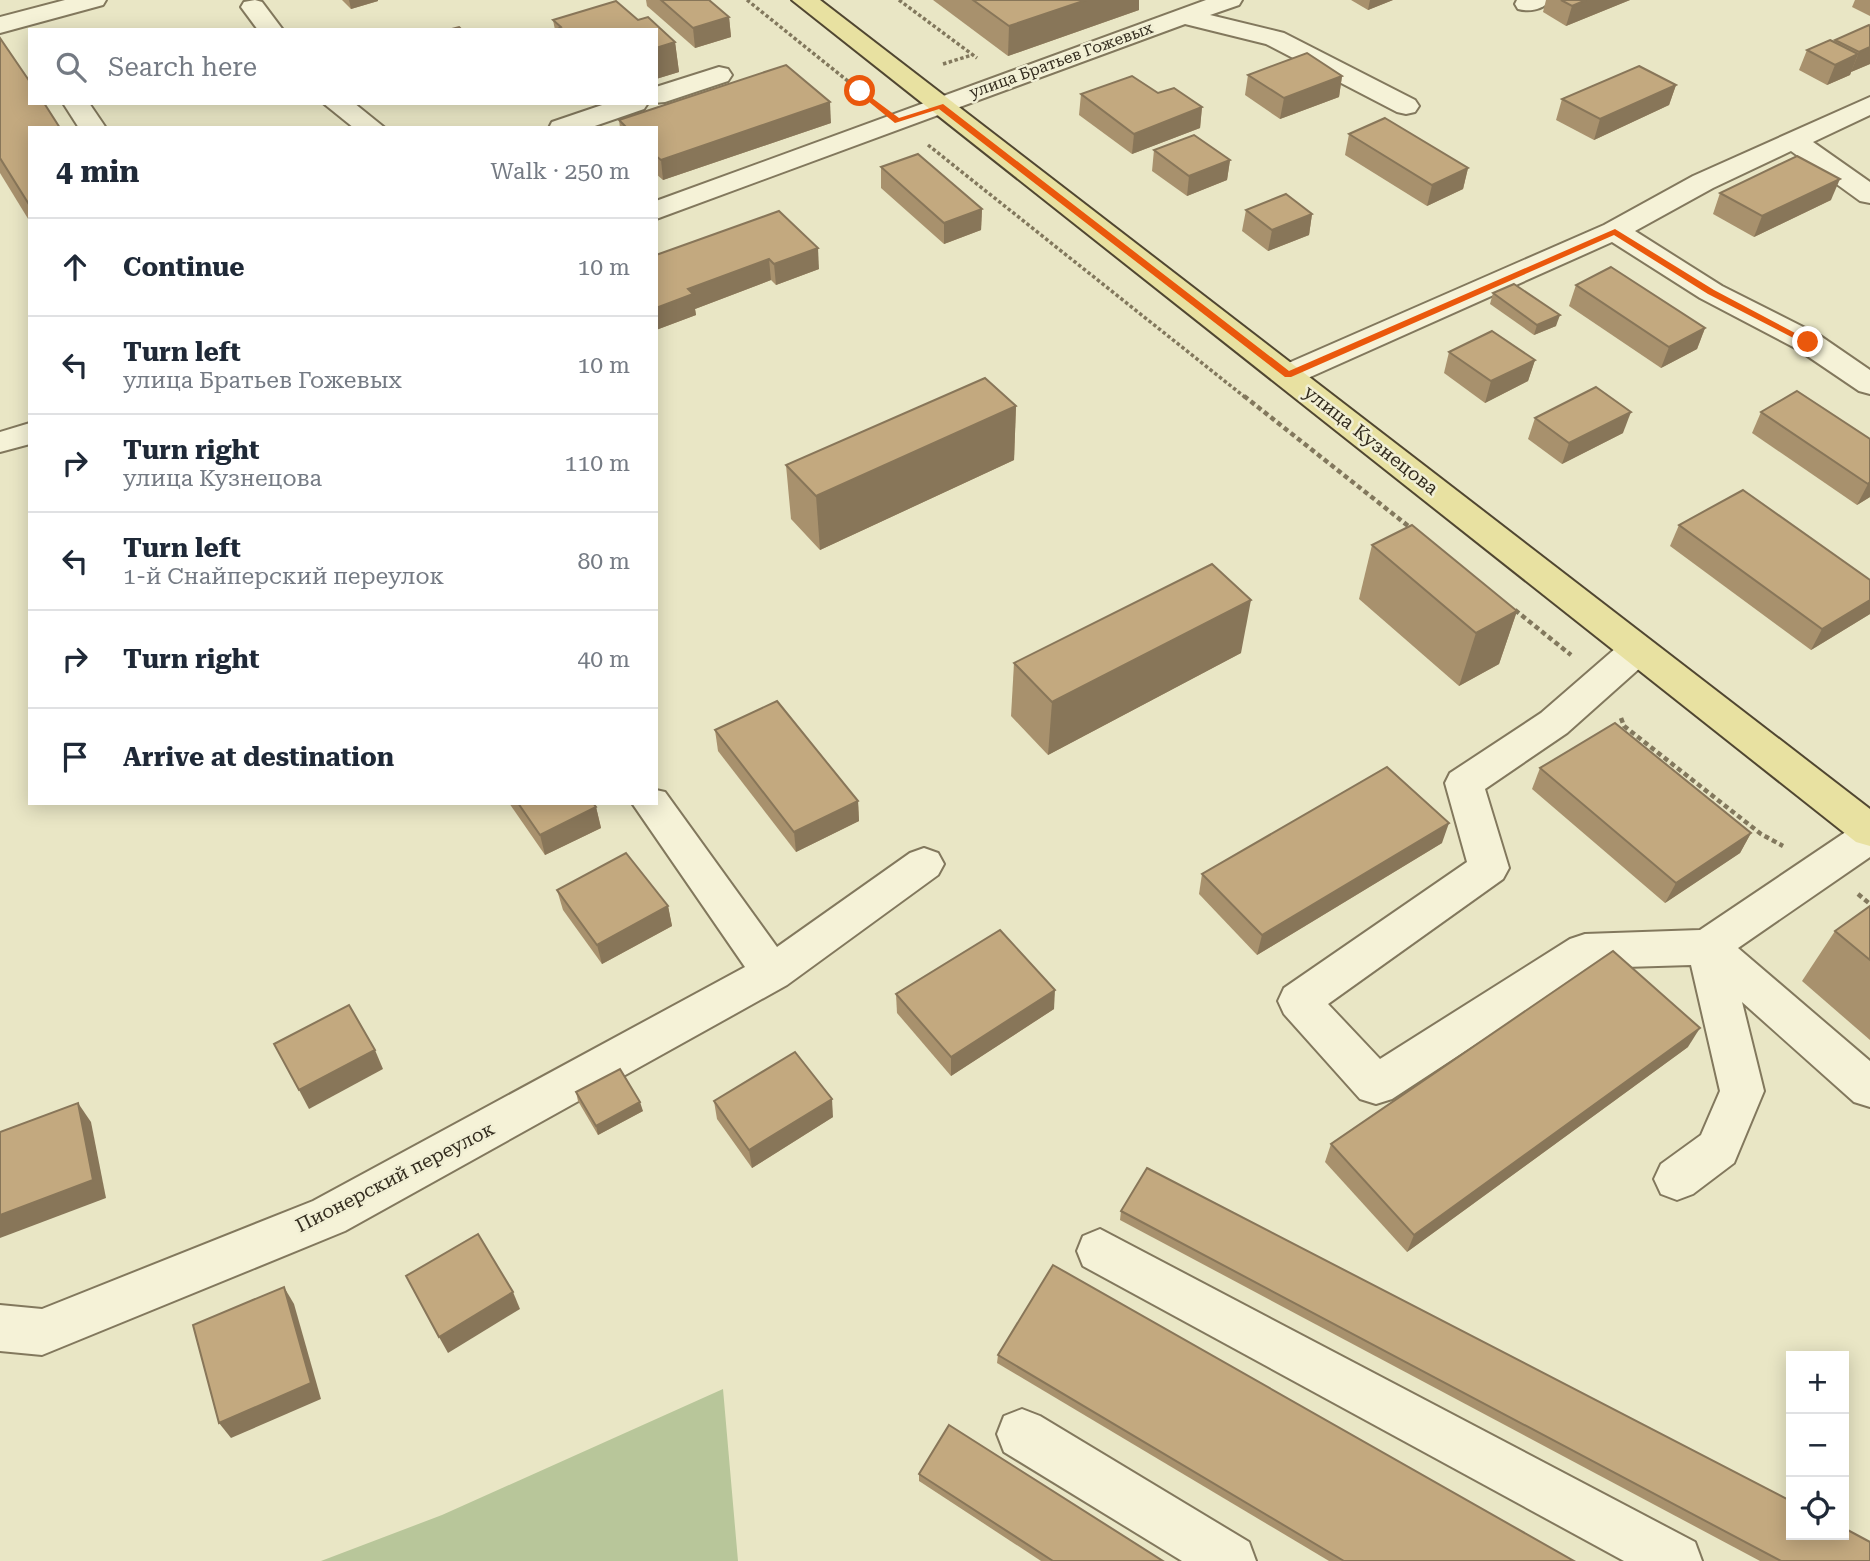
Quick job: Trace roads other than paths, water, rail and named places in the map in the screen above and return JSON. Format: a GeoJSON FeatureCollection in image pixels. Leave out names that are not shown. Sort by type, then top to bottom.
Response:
{"type":"FeatureCollection","features":[{"type":"Feature","properties":{"kind":"main road","name":"улица Кузнецова"},"geometry":{"type":"LineString","coordinates":[[804,0],[1288,375],[1870,834]]}},
{"type":"Feature","properties":{"kind":"street"},"geometry":{"type":"LineString","coordinates":[[16,28],[94,0]]}},
{"type":"Feature","properties":{"kind":"street"},"geometry":{"type":"LineString","coordinates":[[1157,0],[1182,16],[1275,38],[1406,106]]}},
{"type":"Feature","properties":{"kind":"street","name":"улица Братьев Гожевых"},"geometry":{"type":"LineString","coordinates":[[660,205],[940,106],[1004,79],[1230,0]]}},
{"type":"Feature","properties":{"kind":"street"},"geometry":{"type":"LineString","coordinates":[[253,7],[269,28]]}},
{"type":"Feature","properties":{"kind":"street"},"geometry":{"type":"LineString","coordinates":[[658,95],[719,75]]}},
{"type":"Feature","properties":{"kind":"street"},"geometry":{"type":"LineString","coordinates":[[77,105],[92,126]]}},
{"type":"Feature","properties":{"kind":"street"},"geometry":{"type":"LineString","coordinates":[[339,105],[369,126]]}},
{"type":"Feature","properties":{"kind":"street"},"geometry":{"type":"LineString","coordinates":[[575,126],[630,105]]}},
{"type":"Feature","properties":{"kind":"street"},"geometry":{"type":"LineString","coordinates":[[1288,375],[1615,231],[1703,182],[1870,105]]}},
{"type":"Feature","properties":{"kind":"street"},"geometry":{"type":"LineString","coordinates":[[1793,140],[1870,195]]}},
{"type":"Feature","properties":{"kind":"street"},"geometry":{"type":"LineString","coordinates":[[1615,231],[1711,292],[1808,342],[1870,384]]}},
{"type":"Feature","properties":{"kind":"street"},"geometry":{"type":"LineString","coordinates":[[1637,650],[1554,723],[1464,783],[1489,869],[1299,1002],[1376,1085],[1585,951],[1708,947],[1870,834]]}},
{"type":"Feature","properties":{"kind":"street"},"geometry":{"type":"LineString","coordinates":[[652,805],[772,973]]}},
{"type":"Feature","properties":{"kind":"street","name":"Пионерский переулок"},"geometry":{"type":"LineString","coordinates":[[0,1328],[42,1332],[329,1216],[772,973],[924,864]]}},
{"type":"Feature","properties":{"kind":"street"},"geometry":{"type":"LineString","coordinates":[[1708,947],[1870,1088]]}},
{"type":"Feature","properties":{"kind":"street"},"geometry":{"type":"LineString","coordinates":[[1677,1179],[1718,1149],[1742,1091],[1708,947]]}},
{"type":"Feature","properties":{"kind":"street"},"geometry":{"type":"LineString","coordinates":[[1100,1251],[1676,1561]]}},
{"type":"Feature","properties":{"kind":"street"},"geometry":{"type":"LineString","coordinates":[[1022,1434],[1230,1561]]}}]}
